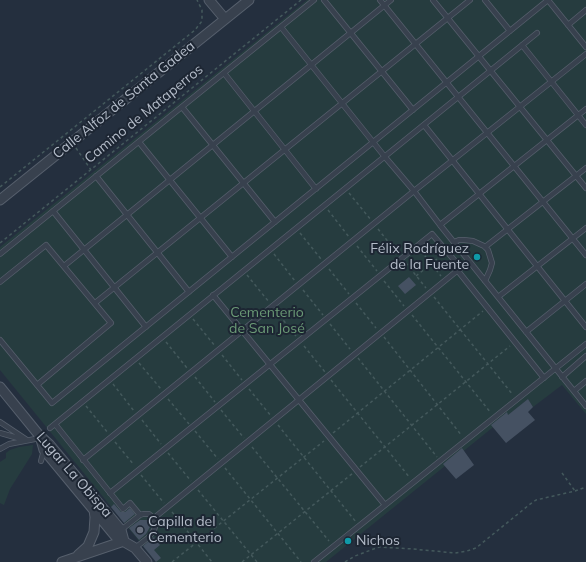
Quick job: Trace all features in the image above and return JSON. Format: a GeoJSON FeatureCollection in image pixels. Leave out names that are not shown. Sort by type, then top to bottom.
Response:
{"type":"FeatureCollection","features":[{"type":"Feature","properties":{"kind":"street"},"geometry":{"type":"LineString","coordinates":[[209,0],[224,19]]}},
{"type":"Feature","properties":{"kind":"street","name":"Calle Alfoz de Santa Gadea"},"geometry":{"type":"LineString","coordinates":[[0,200],[248,0]]}},
{"type":"Feature","properties":{"kind":"street","name":"Lugar La Obispa"},"geometry":{"type":"LineString","coordinates":[[0,387],[39,435],[49,444],[121,530],[124,541]]}},
{"type":"Feature","properties":{"kind":"street"},"geometry":{"type":"LineString","coordinates":[[39,435],[44,450],[116,537],[135,548],[147,562]]}},
{"type":"Feature","properties":{"kind":"street"},"geometry":{"type":"LineString","coordinates":[[75,557],[88,546],[92,538],[95,521],[94,510]]}},
{"type":"Feature","properties":{"kind":"street"},"geometry":{"type":"LineString","coordinates":[[62,562],[124,541]]}},
{"type":"Feature","properties":{"kind":"lane"},"geometry":{"type":"LineString","coordinates":[[0,254],[314,0]]}},
{"type":"Feature","properties":{"kind":"lane"},"geometry":{"type":"LineString","coordinates":[[324,0],[413,110]]}},
{"type":"Feature","properties":{"kind":"lane"},"geometry":{"type":"LineString","coordinates":[[380,0],[586,255]]}},
{"type":"Feature","properties":{"kind":"lane"},"geometry":{"type":"LineString","coordinates":[[64,266],[392,0]]}},
{"type":"Feature","properties":{"kind":"lane"},"geometry":{"type":"LineString","coordinates":[[433,0],[586,188]]}},
{"type":"Feature","properties":{"kind":"lane"},"geometry":{"type":"LineString","coordinates":[[95,303],[470,0]]}},
{"type":"Feature","properties":{"kind":"lane"},"geometry":{"type":"LineString","coordinates":[[485,0],[510,31]]}},
{"type":"Feature","properties":{"kind":"lane"},"geometry":{"type":"LineString","coordinates":[[0,340],[52,403],[548,0],[586,47]]}},
{"type":"Feature","properties":{"kind":"lane"},"geometry":{"type":"LineString","coordinates":[[568,25],[586,10]]}},
{"type":"Feature","properties":{"kind":"lane"},"geometry":{"type":"LineString","coordinates":[[281,27],[586,406]]}},
{"type":"Feature","properties":{"kind":"lane"},"geometry":{"type":"LineString","coordinates":[[50,428],[537,33]]}},
{"type":"Feature","properties":{"kind":"lane"},"geometry":{"type":"LineString","coordinates":[[522,45],[586,125]]}},
{"type":"Feature","properties":{"kind":"lane"},"geometry":{"type":"LineString","coordinates":[[83,460],[586,54]]}},
{"type":"Feature","properties":{"kind":"lane"},"geometry":{"type":"LineString","coordinates":[[224,74],[316,188]]}},
{"type":"Feature","properties":{"kind":"lane"},"geometry":{"type":"LineString","coordinates":[[182,107],[275,222]]}},
{"type":"Feature","properties":{"kind":"lane"},"geometry":{"type":"LineString","coordinates":[[440,225],[586,109]]}},
{"type":"Feature","properties":{"kind":"lane"},"geometry":{"type":"LineString","coordinates":[[424,125],[586,327]]}},
{"type":"Feature","properties":{"kind":"lane"},"geometry":{"type":"LineString","coordinates":[[139,142],[232,257]]}},
{"type":"Feature","properties":{"kind":"lane"},"geometry":{"type":"LineString","coordinates":[[486,247],[586,168]]}},
{"type":"Feature","properties":{"kind":"lane"},"geometry":{"type":"LineString","coordinates":[[96,176],[189,292]]}},
{"type":"Feature","properties":{"kind":"lane"},"geometry":{"type":"LineString","coordinates":[[53,212],[146,327]]}},
{"type":"Feature","properties":{"kind":"lane"},"geometry":{"type":"LineString","coordinates":[[498,297],[586,228]]}},
{"type":"Feature","properties":{"kind":"lane"},"geometry":{"type":"LineString","coordinates":[[110,493],[432,234],[544,378]]}},
{"type":"Feature","properties":{"kind":"lane"},"geometry":{"type":"LineString","coordinates":[[454,242],[459,240],[469,240],[486,247],[490,254],[492,263],[485,281]]}},
{"type":"Feature","properties":{"kind":"lane"},"geometry":{"type":"LineString","coordinates":[[0,282],[46,245],[112,323],[37,385]]}},
{"type":"Feature","properties":{"kind":"lane"},"geometry":{"type":"LineString","coordinates":[[154,518],[469,261]]}},
{"type":"Feature","properties":{"kind":"lane"},"geometry":{"type":"LineString","coordinates":[[526,332],[586,284]]}},
{"type":"Feature","properties":{"kind":"lane"},"geometry":{"type":"LineString","coordinates":[[213,296],[385,505]]}},
{"type":"Feature","properties":{"kind":"lane"},"geometry":{"type":"LineString","coordinates":[[314,562],[586,344]]}},
{"type":"Feature","properties":{"kind":"lane"},"geometry":{"type":"LineString","coordinates":[[562,377],[586,356]]}},
{"type":"Feature","properties":{"kind":"lane"},"geometry":{"type":"LineString","coordinates":[[574,391],[586,381]]}},
{"type":"Feature","properties":{"kind":"lane"},"geometry":{"type":"LineString","coordinates":[[0,422],[27,440]]}},
{"type":"Feature","properties":{"kind":"lane"},"geometry":{"type":"LineString","coordinates":[[55,424],[123,509],[130,503],[140,515]]}},
{"type":"Feature","properties":{"kind":"lane"},"geometry":{"type":"LineString","coordinates":[[0,433],[27,440]]}},
{"type":"Feature","properties":{"kind":"lane"},"geometry":{"type":"LineString","coordinates":[[0,449],[9,444],[34,439],[39,435]]}},
{"type":"Feature","properties":{"kind":"lane"},"geometry":{"type":"LineString","coordinates":[[41,461],[44,450]]}},
{"type":"Feature","properties":{"kind":"lane"},"geometry":{"type":"LineString","coordinates":[[121,530],[140,515],[146,513],[152,515],[156,524],[154,530],[149,537],[135,548]]}},
{"type":"Feature","properties":{"kind":"path"},"geometry":{"type":"LineString","coordinates":[[0,187],[195,30],[202,21],[202,10],[197,0]]}},
{"type":"Feature","properties":{"kind":"path","name":"Camino de Mataperros"},"geometry":{"type":"LineString","coordinates":[[0,243],[301,0]]}},
{"type":"Feature","properties":{"kind":"path"},"geometry":{"type":"LineString","coordinates":[[71,142],[91,170]]}},
{"type":"Feature","properties":{"kind":"path"},"geometry":{"type":"LineString","coordinates":[[417,246],[446,280]]}},
{"type":"Feature","properties":{"kind":"path"},"geometry":{"type":"LineString","coordinates":[[416,276],[446,251]]}},
{"type":"Feature","properties":{"kind":"path"},"geometry":{"type":"LineString","coordinates":[[172,562],[224,522],[488,307]]}},
{"type":"Feature","properties":{"kind":"path"},"geometry":{"type":"LineString","coordinates":[[242,562],[516,342]]}},
{"type":"Feature","properties":{"kind":"path"},"geometry":{"type":"LineString","coordinates":[[109,380],[257,562]]}},
{"type":"Feature","properties":{"kind":"path"},"geometry":{"type":"LineString","coordinates":[[82,402],[212,562]]}},
{"type":"Feature","properties":{"kind":"path"},"geometry":{"type":"LineString","coordinates":[[562,473],[575,491]]}},
{"type":"Feature","properties":{"kind":"path"},"geometry":{"type":"LineString","coordinates":[[345,562],[355,556],[379,547],[455,553],[467,551],[476,548],[536,500],[586,487]]}},
{"type":"Feature","properties":{"kind":"green space","name":"Cementerio de San José"},"geometry":{"type":"Polygon","coordinates":[[[307,0],[586,0],[586,414],[562,385],[533,407],[528,399],[326,562],[156,562],[0,370],[0,247],[307,0]]]}},
{"type":"Feature","properties":{"kind":"green space"},"geometry":{"type":"Polygon","coordinates":[[[33,445],[32,454],[10,489],[4,505],[0,503],[0,462],[6,458],[6,453],[10,450],[33,445]]]}},
{"type":"Feature","properties":{"kind":"building"},"geometry":{"type":"Polygon","coordinates":[[[409,277],[416,285],[405,294],[398,286],[409,277]]]}},
{"type":"Feature","properties":{"kind":"building"},"geometry":{"type":"Polygon","coordinates":[[[528,399],[533,407],[528,412],[535,420],[506,443],[491,425],[507,412],[508,415],[528,399]]]}},
{"type":"Feature","properties":{"kind":"building"},"geometry":{"type":"Polygon","coordinates":[[[462,448],[474,465],[456,479],[443,464],[462,448]]]}},
{"type":"Feature","properties":{"kind":"building"},"geometry":{"type":"Polygon","coordinates":[[[114,504],[121,512],[125,512],[130,508],[135,514],[124,523],[111,507],[114,504]]]}},
{"type":"Feature","properties":{"kind":"building","name":"Capilla del Cementerio"},"geometry":{"type":"Polygon","coordinates":[[[140,520],[147,520],[151,525],[146,534],[139,540],[129,528],[140,520]]]}},
{"type":"Feature","properties":{"kind":"building"},"geometry":{"type":"Polygon","coordinates":[[[154,537],[160,545],[154,550],[161,558],[156,562],[143,546],[154,537]]]}},
{"type":"Feature","properties":{"kind":"place","name":"Félix Rodríguez de la Fuente"},"geometry":{"type":"Point","coordinates":[477,257]}},
{"type":"Feature","properties":{"kind":"place","name":"Capilla del Cementerio"},"geometry":{"type":"Point","coordinates":[140,530]}},
{"type":"Feature","properties":{"kind":"place","name":"Nichos"},"geometry":{"type":"Point","coordinates":[348,541]}}]}
